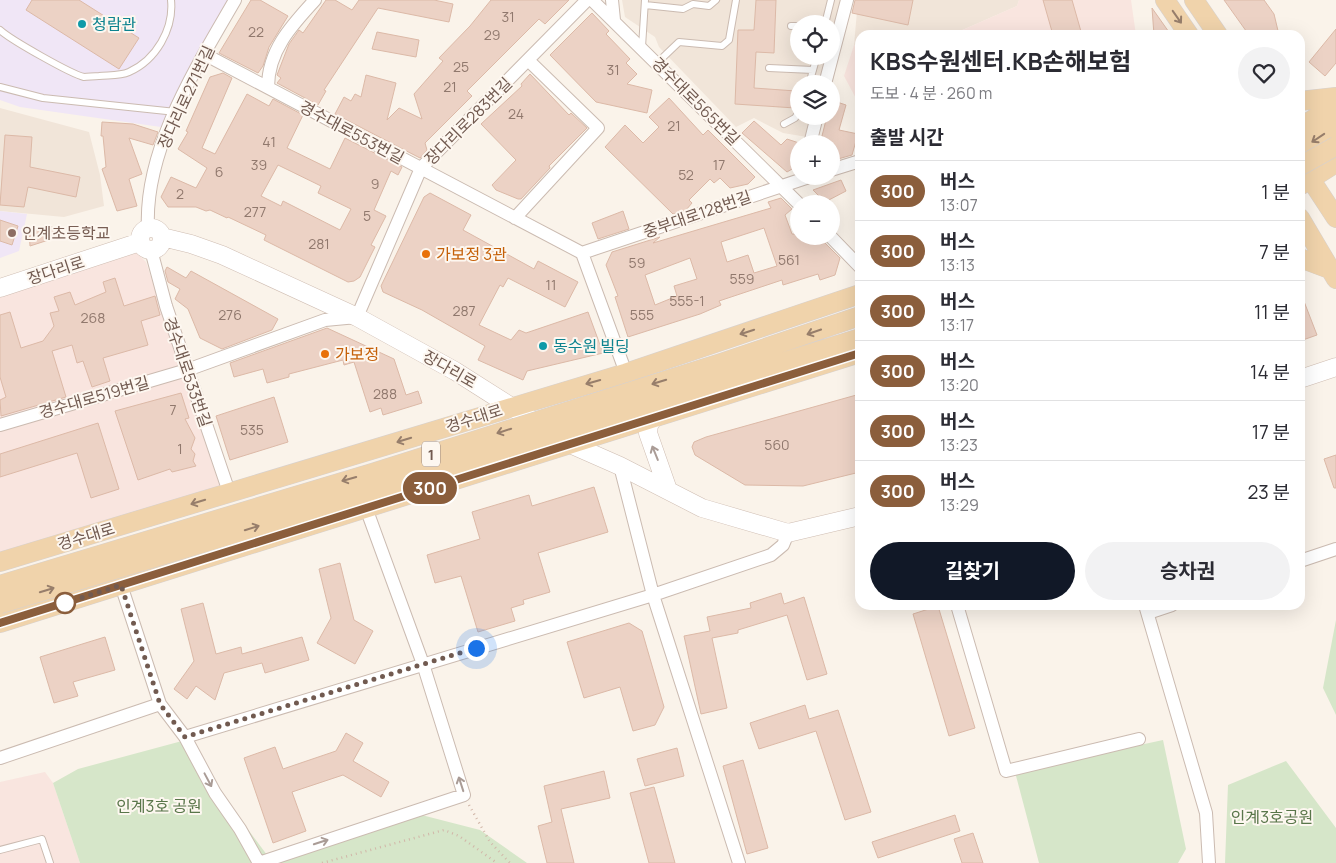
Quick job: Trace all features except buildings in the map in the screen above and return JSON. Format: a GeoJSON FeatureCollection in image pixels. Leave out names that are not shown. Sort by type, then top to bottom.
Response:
{"type":"FeatureCollection","features":[{"type":"Feature","properties":{"kind":"main road"},"geometry":{"type":"LineString","coordinates":[[1164,0],[1185,30]]}},
{"type":"Feature","properties":{"kind":"main road"},"geometry":{"type":"LineString","coordinates":[[1196,1],[1215,30]]}},
{"type":"Feature","properties":{"kind":"main road"},"geometry":{"type":"LineString","coordinates":[[1305,100],[1336,97]]}},
{"type":"Feature","properties":{"kind":"main road"},"geometry":{"type":"LineString","coordinates":[[1305,124],[1336,106]]}},
{"type":"Feature","properties":{"kind":"main road"},"geometry":{"type":"LineString","coordinates":[[1305,146],[1336,126]]}},
{"type":"Feature","properties":{"kind":"main road"},"geometry":{"type":"LineString","coordinates":[[1305,172],[1336,146]]}},
{"type":"Feature","properties":{"kind":"main road"},"geometry":{"type":"LineString","coordinates":[[1305,173],[1336,163]]}},
{"type":"Feature","properties":{"kind":"main road"},"geometry":{"type":"LineString","coordinates":[[1305,178],[1336,218]]}},
{"type":"Feature","properties":{"kind":"main road"},"geometry":{"type":"LineString","coordinates":[[1305,226],[1334,275]]}},
{"type":"Feature","properties":{"kind":"main road"},"geometry":{"type":"LineString","coordinates":[[1305,260],[1334,275]]}},
{"type":"Feature","properties":{"kind":"main road","name":"경수대로"},"geometry":{"type":"LineString","coordinates":[[0,562],[626,372],[855,296]]}},
{"type":"Feature","properties":{"kind":"main road","name":"1"},"geometry":{"type":"LineString","coordinates":[[0,585],[372,473],[721,363],[855,318]]}},
{"type":"Feature","properties":{"kind":"main road","name":"1"},"geometry":{"type":"LineString","coordinates":[[0,604],[290,517],[855,340]]}},
{"type":"Feature","properties":{"kind":"main road"},"geometry":{"type":"LineString","coordinates":[[0,624],[855,355]]}},
{"type":"Feature","properties":{"kind":"street","name":"장다리로271번길"},"geometry":{"type":"LineString","coordinates":[[150,239],[147,205],[157,160],[176,112],[204,54],[235,0]]}},
{"type":"Feature","properties":{"kind":"street"},"geometry":{"type":"LineString","coordinates":[[268,87],[268,70],[278,44],[314,0]]}},
{"type":"Feature","properties":{"kind":"street","name":"장다리로283번길"},"geometry":{"type":"LineString","coordinates":[[357,317],[421,168],[529,61],[587,0]]}},
{"type":"Feature","properties":{"kind":"street","name":"경수대로565번길"},"geometry":{"type":"LineString","coordinates":[[592,0],[642,47],[790,195]]}},
{"type":"Feature","properties":{"kind":"street"},"geometry":{"type":"LineString","coordinates":[[612,0],[614,20]]}},
{"type":"Feature","properties":{"kind":"street"},"geometry":{"type":"LineString","coordinates":[[827,75],[847,0]]}},
{"type":"Feature","properties":{"kind":"street","name":"경수대로553번길"},"geometry":{"type":"LineString","coordinates":[[204,54],[582,253]]}},
{"type":"Feature","properties":{"kind":"street"},"geometry":{"type":"LineString","coordinates":[[515,218],[598,128],[529,61]]}},
{"type":"Feature","properties":{"kind":"street"},"geometry":{"type":"LineString","coordinates":[[840,167],[855,162]]}},
{"type":"Feature","properties":{"kind":"street","name":"중부대로128번길"},"geometry":{"type":"LineString","coordinates":[[582,253],[790,182]]}},
{"type":"Feature","properties":{"kind":"street","name":"장다리로"},"geometry":{"type":"LineString","coordinates":[[0,288],[150,239],[191,244],[222,255],[357,317],[455,371],[570,444],[620,466],[702,508],[788,533]]}},
{"type":"Feature","properties":{"kind":"street","name":"경수대로533번길"},"geometry":{"type":"LineString","coordinates":[[150,239],[166,306],[229,492]]}},
{"type":"Feature","properties":{"kind":"street"},"geometry":{"type":"LineString","coordinates":[[839,245],[855,262]]}},
{"type":"Feature","properties":{"kind":"street"},"geometry":{"type":"LineString","coordinates":[[582,253],[626,372]]}},
{"type":"Feature","properties":{"kind":"street"},"geometry":{"type":"LineString","coordinates":[[187,370],[325,320],[357,317]]}},
{"type":"Feature","properties":{"kind":"street"},"geometry":{"type":"LineString","coordinates":[[1305,377],[1336,367]]}},
{"type":"Feature","properties":{"kind":"street","name":"경수대로519번길"},"geometry":{"type":"LineString","coordinates":[[0,425],[187,370]]}},
{"type":"Feature","properties":{"kind":"street"},"geometry":{"type":"LineString","coordinates":[[654,417],[649,425],[648,433],[668,490]]}},
{"type":"Feature","properties":{"kind":"street"},"geometry":{"type":"LineString","coordinates":[[620,466],[653,596],[739,863]]}},
{"type":"Feature","properties":{"kind":"street"},"geometry":{"type":"LineString","coordinates":[[121,585],[160,704],[185,737],[215,794],[240,829],[259,863],[464,795],[423,664],[366,508]]}},
{"type":"Feature","properties":{"kind":"street"},"geometry":{"type":"LineString","coordinates":[[185,737],[653,596],[771,555],[783,545],[788,533],[855,517]]}},
{"type":"Feature","properties":{"kind":"street"},"geometry":{"type":"LineString","coordinates":[[1305,559],[1336,549]]}},
{"type":"Feature","properties":{"kind":"street"},"geometry":{"type":"LineString","coordinates":[[958,610],[1006,771],[1139,739]]}},
{"type":"Feature","properties":{"kind":"street"},"geometry":{"type":"LineString","coordinates":[[1147,610],[1206,813],[1209,863]]}},
{"type":"Feature","properties":{"kind":"street"},"geometry":{"type":"LineString","coordinates":[[0,758],[160,704]]}},
{"type":"Feature","properties":{"kind":"lane"},"geometry":{"type":"LineString","coordinates":[[0,30],[11,40],[83,76],[116,75],[130,72],[150,57],[160,45],[171,18],[171,0]]}},
{"type":"Feature","properties":{"kind":"lane"},"geometry":{"type":"LineString","coordinates":[[642,47],[645,2],[682,9],[693,4],[709,6],[716,0]]}},
{"type":"Feature","properties":{"kind":"lane"},"geometry":{"type":"LineString","coordinates":[[657,63],[679,42],[722,46],[729,40],[736,0]]}},
{"type":"Feature","properties":{"kind":"lane"},"geometry":{"type":"LineString","coordinates":[[827,15],[830,0]]}},
{"type":"Feature","properties":{"kind":"lane"},"geometry":{"type":"LineString","coordinates":[[812,75],[814,65]]}},
{"type":"Feature","properties":{"kind":"lane"},"geometry":{"type":"LineString","coordinates":[[769,68],[813,70]]}},
{"type":"Feature","properties":{"kind":"lane"},"geometry":{"type":"LineString","coordinates":[[0,87],[43,98],[176,112]]}},
{"type":"Feature","properties":{"kind":"lane"},"geometry":{"type":"LineString","coordinates":[[784,124],[790,121]]}},
{"type":"Feature","properties":{"kind":"lane"},"geometry":{"type":"LineString","coordinates":[[0,850],[42,839],[50,863]]}},
{"type":"Feature","properties":{"kind":"path"},"geometry":{"type":"LineString","coordinates":[[464,795],[490,842],[510,863]]}},
{"type":"Feature","properties":{"kind":"path"},"geometry":{"type":"LineString","coordinates":[[322,863],[444,830],[459,836],[496,863]]}},
{"type":"Feature","properties":{"kind":"shaded area"},"geometry":{"type":"Polygon","coordinates":[[[0,0],[234,0],[168,128],[20,107],[0,100],[0,0]]]}},
{"type":"Feature","properties":{"kind":"shaded area"},"geometry":{"type":"Polygon","coordinates":[[[622,0],[840,0],[836,15],[790,15],[790,65],[825,65],[822,75],[790,75],[790,125],[810,125],[807,135],[783,133],[754,118],[736,127],[659,47],[655,37],[625,17],[622,0]]]}},
{"type":"Feature","properties":{"kind":"shaded area"},"geometry":{"type":"Polygon","coordinates":[[[858,0],[1019,0],[1017,6],[962,30],[855,30],[858,0]]]}},
{"type":"Feature","properties":{"kind":"shaded area"},"geometry":{"type":"Polygon","coordinates":[[[1019,0],[1131,0],[1135,30],[962,30],[1017,6],[1019,0]]]}},
{"type":"Feature","properties":{"kind":"shaded area"},"geometry":{"type":"Polygon","coordinates":[[[854,45],[855,45],[855,97],[844,76],[854,45]]]}},
{"type":"Feature","properties":{"kind":"shaded area"},"geometry":{"type":"Polygon","coordinates":[[[0,108],[89,132],[100,175],[104,206],[64,217],[0,211],[0,108]]]}},
{"type":"Feature","properties":{"kind":"shaded area","name":"인계초등학교"},"geometry":{"type":"Polygon","coordinates":[[[0,211],[27,214],[19,251],[0,258],[0,211]]]}},
{"type":"Feature","properties":{"kind":"shaded area"},"geometry":{"type":"Polygon","coordinates":[[[134,250],[146,262],[220,486],[0,558],[0,294],[134,250]]]}},
{"type":"Feature","properties":{"kind":"shaded area"},"geometry":{"type":"Polygon","coordinates":[[[45,772],[53,783],[80,863],[0,863],[0,782],[45,772]]]}},
{"type":"Feature","properties":{"kind":"green space"},"geometry":{"type":"Polygon","coordinates":[[[1336,620],[1336,715],[1323,688],[1336,620]]]}},
{"type":"Feature","properties":{"kind":"green space"},"geometry":{"type":"Polygon","coordinates":[[[1163,740],[1186,849],[1178,863],[1039,863],[1015,772],[1163,740]]]}},
{"type":"Feature","properties":{"kind":"green space","name":"인계3호 공원"},"geometry":{"type":"Polygon","coordinates":[[[182,741],[270,859],[406,811],[480,830],[527,863],[80,863],[53,783],[78,769],[182,741]]]}},
{"type":"Feature","properties":{"kind":"green space","name":"인계3호공원"},"geometry":{"type":"Polygon","coordinates":[[[1286,761],[1336,828],[1336,863],[1225,863],[1228,785],[1286,761]]]}},
{"type":"Feature","properties":{"kind":"bus line","name":"300"},"geometry":{"type":"LineString","coordinates":[[0,623],[855,355]]}},
{"type":"Feature","properties":{"kind":"place","name":"청람관"},"geometry":{"type":"Point","coordinates":[82,24]}},
{"type":"Feature","properties":{"kind":"place","name":"인계초등학교"},"geometry":{"type":"Point","coordinates":[12,233]}},
{"type":"Feature","properties":{"kind":"place","name":"가보정 3관"},"geometry":{"type":"Point","coordinates":[426,254]}},
{"type":"Feature","properties":{"kind":"place","name":"동수원 빌딩"},"geometry":{"type":"Point","coordinates":[543,346]}},
{"type":"Feature","properties":{"kind":"place","name":"가보정"},"geometry":{"type":"Point","coordinates":[325,354]}},
{"type":"Feature","properties":{"kind":"route"},"geometry":{"type":"LineString","coordinates":[[65,603],[121,585],[160,704],[185,737],[476,648]]}}]}
